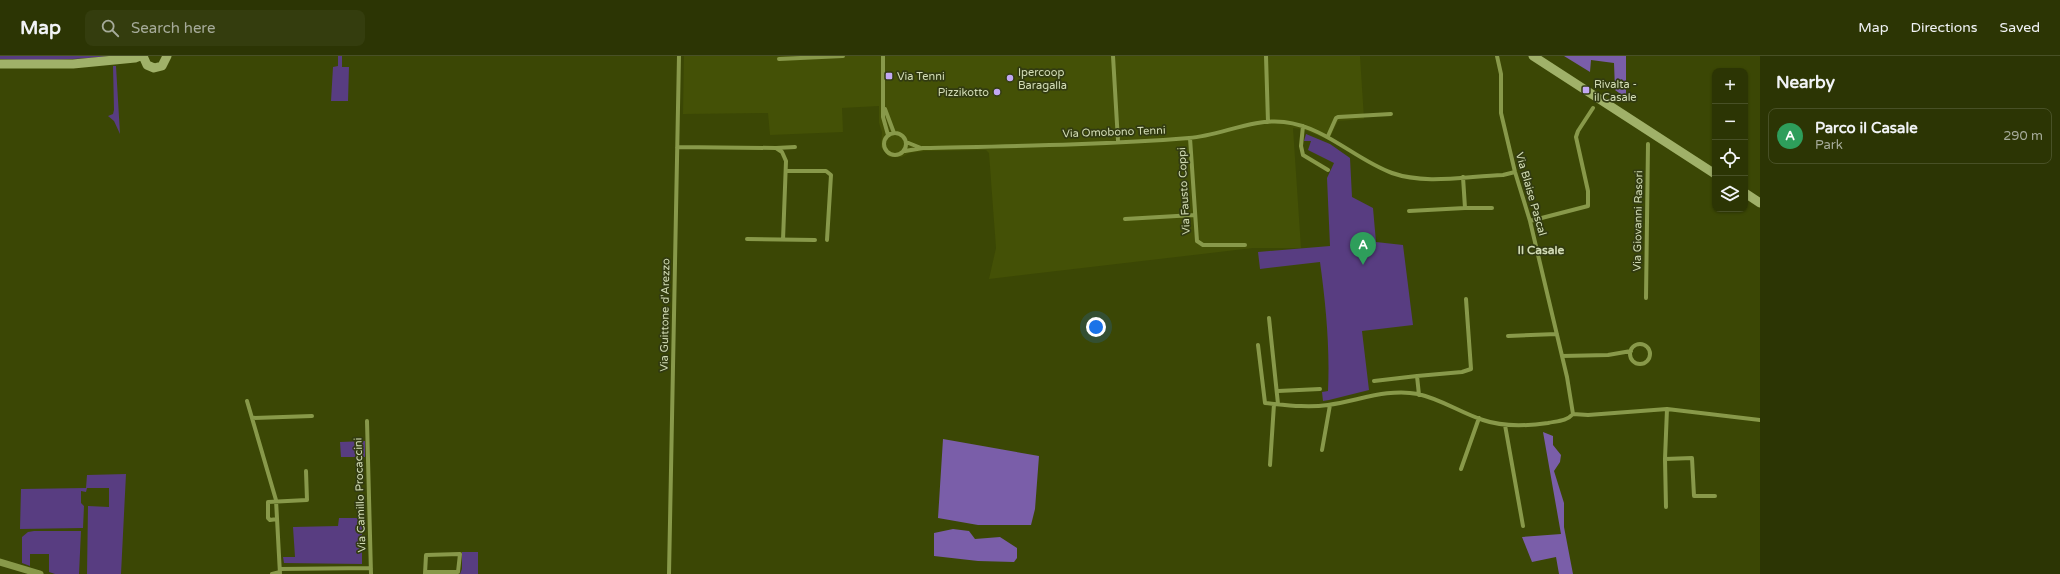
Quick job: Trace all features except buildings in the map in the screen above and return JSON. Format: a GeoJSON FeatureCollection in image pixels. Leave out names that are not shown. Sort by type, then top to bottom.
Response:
{"type":"FeatureCollection","features":[{"type":"Feature","properties":{"kind":"main road"},"geometry":{"type":"LineString","coordinates":[[1533,56],[1712,172]]}},
{"type":"Feature","properties":{"kind":"main road"},"geometry":{"type":"LineString","coordinates":[[0,64],[73,64],[141,58],[147,65],[154,68],[162,66],[169,57]]}},
{"type":"Feature","properties":{"kind":"main road"},"geometry":{"type":"LineString","coordinates":[[1748,195],[1760,203]]}},
{"type":"Feature","properties":{"kind":"street","name":"Via Guittone d'Arezzo"},"geometry":{"type":"LineString","coordinates":[[670,574],[679,56]]}},
{"type":"Feature","properties":{"kind":"street"},"geometry":{"type":"LineString","coordinates":[[779,59],[843,56]]}},
{"type":"Feature","properties":{"kind":"street","name":"Via Omobono Tenni"},"geometry":{"type":"LineString","coordinates":[[883,56],[883,117],[888,135],[884,146],[888,153],[898,155],[905,151],[923,148],[1190,138],[1268,122],[1283,122],[1303,126],[1328,136],[1382,169],[1416,179],[1503,175],[1515,172]]}},
{"type":"Feature","properties":{"kind":"street"},"geometry":{"type":"LineString","coordinates":[[1113,56],[1118,141]]}},
{"type":"Feature","properties":{"kind":"street"},"geometry":{"type":"LineString","coordinates":[[1266,56],[1268,122]]}},
{"type":"Feature","properties":{"kind":"street","name":"Via Blaise Pascal"},"geometry":{"type":"LineString","coordinates":[[1498,57],[1502,74],[1501,113],[1515,172],[1530,221],[1562,356],[1573,414]]}},
{"type":"Feature","properties":{"kind":"street","name":"Via Omobono Tenni"},"geometry":{"type":"LineString","coordinates":[[884,105],[894,133],[903,136],[906,142],[923,148]]}},
{"type":"Feature","properties":{"kind":"street"},"geometry":{"type":"LineString","coordinates":[[1530,221],[1588,206],[1588,190],[1576,137],[1578,131],[1593,108]]}},
{"type":"Feature","properties":{"kind":"street"},"geometry":{"type":"LineString","coordinates":[[1328,136],[1336,118],[1338,117],[1391,114]]}},
{"type":"Feature","properties":{"kind":"street"},"geometry":{"type":"LineString","coordinates":[[1303,126],[1303,155],[1328,170]]}},
{"type":"Feature","properties":{"kind":"street"},"geometry":{"type":"LineString","coordinates":[[888,135],[894,133]]}},
{"type":"Feature","properties":{"kind":"street","name":"Via Fausto Coppi"},"geometry":{"type":"LineString","coordinates":[[1190,138],[1195,235],[1199,243],[1203,245],[1245,245]]}},
{"type":"Feature","properties":{"kind":"street"},"geometry":{"type":"LineString","coordinates":[[905,151],[906,142]]}},
{"type":"Feature","properties":{"kind":"street","name":"Via Giovanni Rasori"},"geometry":{"type":"LineString","coordinates":[[1646,298],[1648,144]]}},
{"type":"Feature","properties":{"kind":"street"},"geometry":{"type":"LineString","coordinates":[[677,147],[795,147]]}},
{"type":"Feature","properties":{"kind":"street"},"geometry":{"type":"LineString","coordinates":[[776,148],[782,152],[786,161],[783,240]]}},
{"type":"Feature","properties":{"kind":"street"},"geometry":{"type":"LineString","coordinates":[[786,171],[826,171],[832,175],[827,240]]}},
{"type":"Feature","properties":{"kind":"street"},"geometry":{"type":"LineString","coordinates":[[1463,177],[1465,208]]}},
{"type":"Feature","properties":{"kind":"street"},"geometry":{"type":"LineString","coordinates":[[1409,212],[1465,208],[1492,208]]}},
{"type":"Feature","properties":{"kind":"street"},"geometry":{"type":"LineString","coordinates":[[1125,219],[1194,215]]}},
{"type":"Feature","properties":{"kind":"street"},"geometry":{"type":"LineString","coordinates":[[747,239],[815,240]]}},
{"type":"Feature","properties":{"kind":"street"},"geometry":{"type":"LineString","coordinates":[[1374,381],[1462,372],[1471,369],[1466,299]]}},
{"type":"Feature","properties":{"kind":"street"},"geometry":{"type":"LineString","coordinates":[[1269,318],[1278,391],[1270,465]]}},
{"type":"Feature","properties":{"kind":"street"},"geometry":{"type":"LineString","coordinates":[[1508,336],[1557,334]]}},
{"type":"Feature","properties":{"kind":"street"},"geometry":{"type":"LineString","coordinates":[[1562,356],[1608,355],[1631,351],[1638,344],[1645,345],[1649,350],[1650,357],[1644,363],[1637,363],[1632,360],[1631,351]]}},
{"type":"Feature","properties":{"kind":"street"},"geometry":{"type":"LineString","coordinates":[[1258,345],[1265,403],[1330,405],[1376,394],[1406,393],[1418,395],[1479,418],[1505,425],[1536,425],[1563,420],[1573,414],[1588,415],[1667,409],[1760,420]]}},
{"type":"Feature","properties":{"kind":"street"},"geometry":{"type":"LineString","coordinates":[[1418,376],[1418,395]]}},
{"type":"Feature","properties":{"kind":"street"},"geometry":{"type":"LineString","coordinates":[[1278,391],[1320,389]]}},
{"type":"Feature","properties":{"kind":"street"},"geometry":{"type":"LineString","coordinates":[[247,401],[276,500],[280,572]]}},
{"type":"Feature","properties":{"kind":"street"},"geometry":{"type":"LineString","coordinates":[[1322,450],[1330,405]]}},
{"type":"Feature","properties":{"kind":"street"},"geometry":{"type":"LineString","coordinates":[[1666,507],[1665,459],[1667,409]]}},
{"type":"Feature","properties":{"kind":"street"},"geometry":{"type":"LineString","coordinates":[[252,418],[312,416]]}},
{"type":"Feature","properties":{"kind":"street"},"geometry":{"type":"LineString","coordinates":[[1461,469],[1479,418]]}},
{"type":"Feature","properties":{"kind":"street","name":"Via Camillo Procaccini"},"geometry":{"type":"LineString","coordinates":[[367,422],[371,574]]}},
{"type":"Feature","properties":{"kind":"street"},"geometry":{"type":"LineString","coordinates":[[1505,425],[1523,526]]}},
{"type":"Feature","properties":{"kind":"street"},"geometry":{"type":"LineString","coordinates":[[1665,459],[1692,458],[1694,496],[1715,496]]}},
{"type":"Feature","properties":{"kind":"street"},"geometry":{"type":"LineString","coordinates":[[277,519],[269,519],[267,504],[269,501],[276,500],[307,500],[306,471]]}},
{"type":"Feature","properties":{"kind":"street"},"geometry":{"type":"LineString","coordinates":[[460,554],[458,572],[425,573],[426,555],[460,554]]}},
{"type":"Feature","properties":{"kind":"street"},"geometry":{"type":"LineString","coordinates":[[0,562],[40,574]]}},
{"type":"Feature","properties":{"kind":"street","name":"Via Camillo Procaccini"},"geometry":{"type":"LineString","coordinates":[[272,574],[280,572],[371,568]]}},
{"type":"Feature","properties":{"kind":"shaded area"},"geometry":{"type":"Polygon","coordinates":[[[0,56],[109,56],[41,60],[0,59],[0,56]]]}},
{"type":"Feature","properties":{"kind":"shaded area"},"geometry":{"type":"Polygon","coordinates":[[[338,56],[342,56],[342,67],[349,67],[348,101],[331,101],[333,67],[338,66],[338,56]]]}},
{"type":"Feature","properties":{"kind":"shaded area"},"geometry":{"type":"Polygon","coordinates":[[[684,56],[1360,56],[1364,119],[1338,121],[1329,140],[1302,129],[1293,128],[1301,248],[1253,248],[989,279],[996,248],[989,153],[986,150],[926,151],[909,153],[902,157],[889,157],[881,147],[882,132],[879,123],[879,106],[842,108],[843,132],[770,135],[768,113],[683,114],[684,56]]]}},
{"type":"Feature","properties":{"kind":"shaded area"},"geometry":{"type":"Polygon","coordinates":[[[1564,56],[1626,56],[1626,98],[1615,90],[1614,63],[1591,60],[1590,72],[1564,56]]]}},
{"type":"Feature","properties":{"kind":"shaded area"},"geometry":{"type":"Polygon","coordinates":[[[113,66],[116,66],[120,134],[114,121],[108,116],[113,114],[114,110],[113,66]]]}},
{"type":"Feature","properties":{"kind":"shaded area"},"geometry":{"type":"Polygon","coordinates":[[[1306,134],[1330,144],[1350,158],[1352,197],[1373,208],[1376,242],[1403,245],[1413,325],[1362,331],[1369,390],[1323,401],[1322,392],[1328,391],[1328,343],[1320,262],[1260,269],[1258,252],[1330,246],[1327,178],[1334,163],[1308,150],[1311,141],[1304,141],[1306,134]]]}},
{"type":"Feature","properties":{"kind":"shaded area"},"geometry":{"type":"Polygon","coordinates":[[[1543,432],[1553,436],[1553,445],[1561,455],[1560,462],[1554,471],[1564,503],[1564,527],[1573,574],[1559,574],[1556,557],[1532,562],[1522,537],[1561,534],[1543,432]]]}},
{"type":"Feature","properties":{"kind":"shaded area"},"geometry":{"type":"Polygon","coordinates":[[[943,439],[1039,456],[1035,509],[1031,525],[978,525],[938,518],[943,439]]]}},
{"type":"Feature","properties":{"kind":"shaded area"},"geometry":{"type":"Polygon","coordinates":[[[365,441],[365,457],[341,457],[340,442],[365,441]]]}},
{"type":"Feature","properties":{"kind":"shaded area"},"geometry":{"type":"Polygon","coordinates":[[[126,474],[121,574],[87,574],[88,506],[109,507],[109,488],[87,488],[86,492],[81,491],[81,503],[84,506],[83,528],[20,529],[21,489],[86,488],[87,475],[126,474]]]}},
{"type":"Feature","properties":{"kind":"shaded area"},"geometry":{"type":"Polygon","coordinates":[[[339,518],[362,518],[362,564],[284,563],[283,557],[295,557],[293,527],[338,526],[339,518]]]}},
{"type":"Feature","properties":{"kind":"shaded area"},"geometry":{"type":"Polygon","coordinates":[[[953,529],[969,531],[975,539],[1000,537],[1017,548],[1017,558],[1014,562],[978,561],[934,556],[934,533],[953,529]]]}},
{"type":"Feature","properties":{"kind":"shaded area"},"geometry":{"type":"Polygon","coordinates":[[[81,531],[79,574],[55,574],[49,572],[49,554],[30,554],[30,566],[22,563],[22,537],[28,532],[81,531]]]}},
{"type":"Feature","properties":{"kind":"shaded area"},"geometry":{"type":"Polygon","coordinates":[[[462,552],[478,552],[478,574],[460,574],[462,569],[462,552]]]}},
{"type":"Feature","properties":{"kind":"place","name":"Via Tenni"},"geometry":{"type":"Point","coordinates":[889,76]}},
{"type":"Feature","properties":{"kind":"place","name":"Ipercoop Baragalla"},"geometry":{"type":"Point","coordinates":[1010,78]}},
{"type":"Feature","properties":{"kind":"place","name":"Rivalta - il Casale"},"geometry":{"type":"Point","coordinates":[1586,90]}},
{"type":"Feature","properties":{"kind":"place","name":"Pizzikotto"},"geometry":{"type":"Point","coordinates":[997,92]}},
{"type":"Feature","properties":{"kind":"place","name":"Parco il Casale"},"geometry":{"type":"Point","coordinates":[1363,265]}},
{"type":"Feature","properties":{"kind":"district","name":"Il Casale"},"geometry":{"type":"Point","coordinates":[1541,250]}}]}
